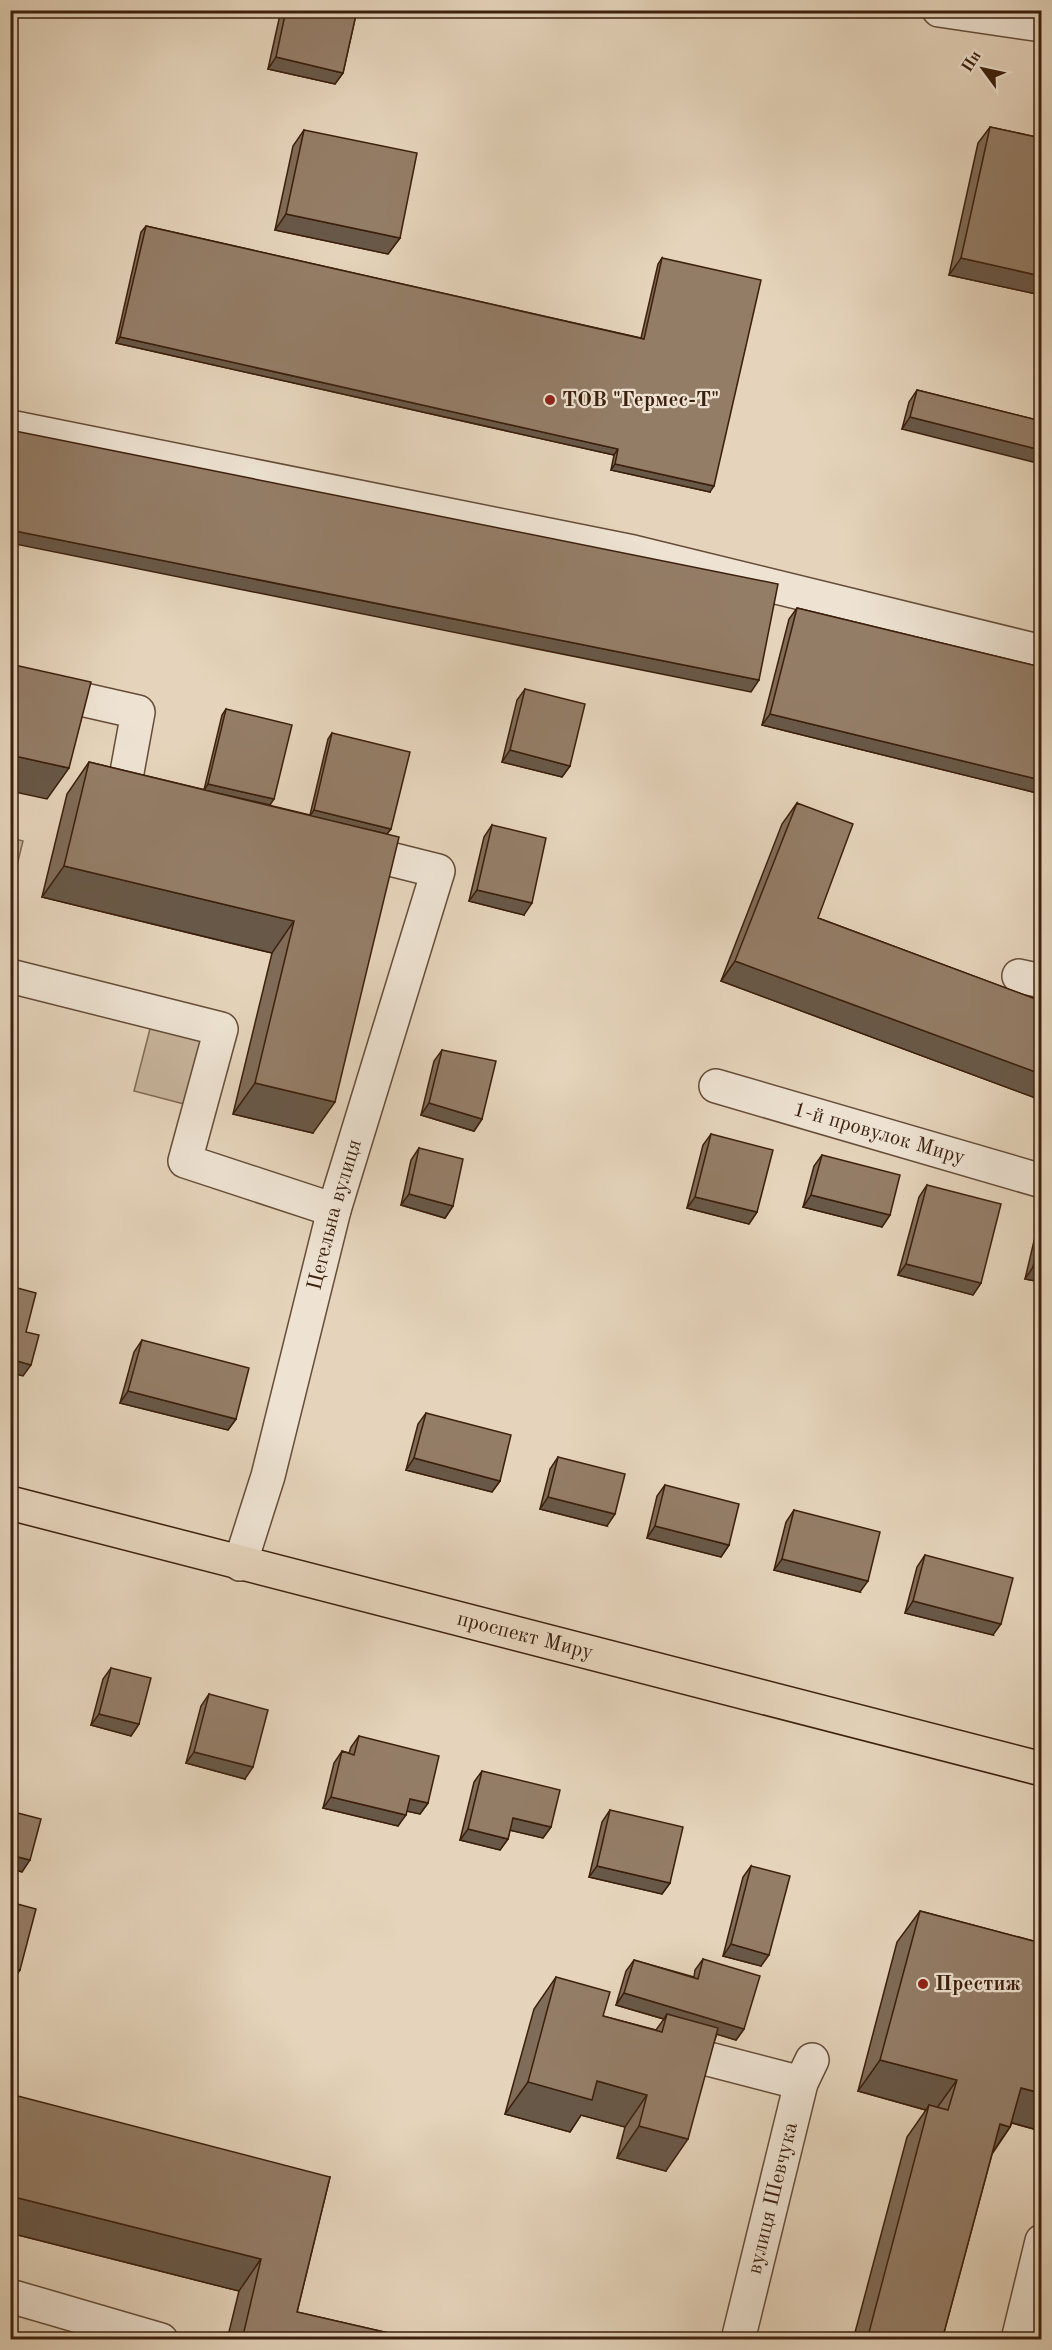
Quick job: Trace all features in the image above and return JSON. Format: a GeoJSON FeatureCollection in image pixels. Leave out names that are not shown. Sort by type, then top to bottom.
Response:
{"type":"FeatureCollection","features":[{"type":"Feature","properties":{"kind":"main road","name":"проспект Миру"},"geometry":{"type":"LineString","coordinates":[[10,1503],[1041,1769]]}},
{"type":"Feature","properties":{"kind":"street"},"geometry":{"type":"LineString","coordinates":[[939,10],[1041,25]]}},
{"type":"Feature","properties":{"kind":"street"},"geometry":{"type":"LineString","coordinates":[[10,427],[633,552],[1041,652]]}},
{"type":"Feature","properties":{"kind":"street"},"geometry":{"type":"LineString","coordinates":[[10,683],[138,712],[123,794],[168,805]]}},
{"type":"Feature","properties":{"kind":"street","name":"Цегельна вулиця"},"geometry":{"type":"LineString","coordinates":[[240,1564],[268,1476],[334,1210],[438,871],[325,843]]}},
{"type":"Feature","properties":{"kind":"street"},"geometry":{"type":"LineString","coordinates":[[10,976],[221,1029],[185,1161],[334,1210]]}},
{"type":"Feature","properties":{"kind":"street","name":"1-й провулок Миру"},"geometry":{"type":"LineString","coordinates":[[717,1086],[1041,1181]]}},
{"type":"Feature","properties":{"kind":"street","name":"вулиця Шевчука"},"geometry":{"type":"LineString","coordinates":[[640,2041],[806,2072],[738,2340]]}},
{"type":"Feature","properties":{"kind":"street"},"geometry":{"type":"LineString","coordinates":[[1018,2340],[1041,2241]]}},
{"type":"Feature","properties":{"kind":"street"},"geometry":{"type":"LineString","coordinates":[[10,2296],[161,2340]]}},
{"type":"Feature","properties":{"kind":"shaded area"},"geometry":{"type":"Polygon","coordinates":[[[10,838],[23,841],[11,889],[10,838]]]}},
{"type":"Feature","properties":{"kind":"shaded area"},"geometry":{"type":"Polygon","coordinates":[[[152,1021],[206,1035],[188,1105],[134,1091],[152,1021]]]}},
{"type":"Feature","properties":{"kind":"building"},"geometry":{"type":"Polygon","coordinates":[[[286,10],[357,10],[343,73],[276,57],[286,10]]]}},
{"type":"Feature","properties":{"kind":"building"},"geometry":{"type":"Polygon","coordinates":[[[990,127],[1041,138],[1041,276],[961,258],[990,127]]]}},
{"type":"Feature","properties":{"kind":"building"},"geometry":{"type":"Polygon","coordinates":[[[304,130],[417,153],[400,238],[286,214],[304,130]]]}},
{"type":"Feature","properties":{"kind":"building","name":"ТОВ \"Гермес-Т\""},"geometry":{"type":"Polygon","coordinates":[[[146,226],[644,339],[662,258],[761,280],[714,486],[615,464],[618,449],[120,337],[146,226]]]}},
{"type":"Feature","properties":{"kind":"building"},"geometry":{"type":"Polygon","coordinates":[[[917,390],[1041,421],[1041,450],[910,417],[917,390]]]}},
{"type":"Feature","properties":{"kind":"building"},"geometry":{"type":"Polygon","coordinates":[[[10,430],[778,584],[759,680],[10,530],[10,430]]]}},
{"type":"Feature","properties":{"kind":"building"},"geometry":{"type":"Polygon","coordinates":[[[797,608],[1041,667],[1041,780],[770,714],[797,608]]]}},
{"type":"Feature","properties":{"kind":"building"},"geometry":{"type":"Polygon","coordinates":[[[10,664],[91,682],[69,768],[10,755],[10,664]]]}},
{"type":"Feature","properties":{"kind":"building"},"geometry":{"type":"Polygon","coordinates":[[[525,689],[585,704],[570,766],[510,750],[525,689]]]}},
{"type":"Feature","properties":{"kind":"building"},"geometry":{"type":"Polygon","coordinates":[[[226,709],[292,725],[274,799],[208,784],[226,709]]]}},
{"type":"Feature","properties":{"kind":"building"},"geometry":{"type":"Polygon","coordinates":[[[332,733],[410,752],[391,829],[314,810],[332,733]]]}},
{"type":"Feature","properties":{"kind":"building"},"geometry":{"type":"Polygon","coordinates":[[[89,762],[399,837],[335,1102],[255,1083],[294,921],[64,866],[89,762]]]}},
{"type":"Feature","properties":{"kind":"building"},"geometry":{"type":"Polygon","coordinates":[[[797,803],[853,824],[818,918],[1041,1001],[1041,1074],[735,961],[797,803]]]}},
{"type":"Feature","properties":{"kind":"building"},"geometry":{"type":"Polygon","coordinates":[[[492,825],[546,838],[532,903],[477,890],[492,825]]]}},
{"type":"Feature","properties":{"kind":"building"},"geometry":{"type":"Polygon","coordinates":[[[442,1050],[496,1061],[482,1119],[429,1103],[442,1050]]]}},
{"type":"Feature","properties":{"kind":"building"},"geometry":{"type":"Polygon","coordinates":[[[711,1134],[773,1150],[757,1212],[695,1197],[711,1134]]]}},
{"type":"Feature","properties":{"kind":"building"},"geometry":{"type":"Polygon","coordinates":[[[419,1148],[463,1159],[453,1206],[409,1194],[419,1148]]]}},
{"type":"Feature","properties":{"kind":"building"},"geometry":{"type":"Polygon","coordinates":[[[822,1155],[900,1175],[890,1215],[811,1195],[822,1155]]]}},
{"type":"Feature","properties":{"kind":"building"},"geometry":{"type":"Polygon","coordinates":[[[927,1185],[1001,1204],[981,1283],[906,1264],[927,1185]]]}},
{"type":"Feature","properties":{"kind":"building"},"geometry":{"type":"Polygon","coordinates":[[[1041,1232],[1041,1269],[1033,1267],[1041,1232]]]}},
{"type":"Feature","properties":{"kind":"building"},"geometry":{"type":"Polygon","coordinates":[[[10,1286],[36,1293],[26,1332],[39,1335],[31,1365],[10,1359],[10,1286]]]}},
{"type":"Feature","properties":{"kind":"building"},"geometry":{"type":"Polygon","coordinates":[[[142,1340],[249,1368],[236,1419],[128,1391],[142,1340]]]}},
{"type":"Feature","properties":{"kind":"building"},"geometry":{"type":"Polygon","coordinates":[[[426,1413],[511,1435],[500,1481],[414,1458],[426,1413]]]}},
{"type":"Feature","properties":{"kind":"building"},"geometry":{"type":"Polygon","coordinates":[[[558,1457],[625,1474],[615,1514],[548,1497],[558,1457]]]}},
{"type":"Feature","properties":{"kind":"building"},"geometry":{"type":"Polygon","coordinates":[[[665,1485],[739,1504],[729,1545],[655,1526],[665,1485]]]}},
{"type":"Feature","properties":{"kind":"building"},"geometry":{"type":"Polygon","coordinates":[[[794,1510],[880,1532],[868,1581],[782,1559],[794,1510]]]}},
{"type":"Feature","properties":{"kind":"building"},"geometry":{"type":"Polygon","coordinates":[[[925,1555],[1013,1578],[1001,1624],[913,1601],[925,1555]]]}},
{"type":"Feature","properties":{"kind":"building"},"geometry":{"type":"Polygon","coordinates":[[[111,1668],[151,1678],[139,1724],[99,1714],[111,1668]]]}},
{"type":"Feature","properties":{"kind":"building"},"geometry":{"type":"Polygon","coordinates":[[[209,1694],[268,1710],[253,1767],[194,1752],[209,1694]]]}},
{"type":"Feature","properties":{"kind":"building"},"geometry":{"type":"Polygon","coordinates":[[[359,1736],[439,1756],[428,1803],[410,1799],[406,1815],[331,1797],[342,1751],[354,1755],[359,1736]]]}},
{"type":"Feature","properties":{"kind":"building"},"geometry":{"type":"Polygon","coordinates":[[[482,1771],[560,1790],[551,1827],[513,1818],[508,1839],[468,1829],[482,1771]]]}},
{"type":"Feature","properties":{"kind":"building"},"geometry":{"type":"Polygon","coordinates":[[[610,1810],[683,1827],[670,1883],[597,1866],[610,1810]]]}},
{"type":"Feature","properties":{"kind":"building"},"geometry":{"type":"Polygon","coordinates":[[[10,1811],[41,1819],[30,1860],[10,1855],[10,1811]]]}},
{"type":"Feature","properties":{"kind":"building"},"geometry":{"type":"Polygon","coordinates":[[[751,1866],[790,1876],[769,1955],[731,1944],[751,1866]]]}},
{"type":"Feature","properties":{"kind":"building"},"geometry":{"type":"Polygon","coordinates":[[[10,1902],[36,1909],[20,1970],[10,1968],[10,1902]]]}},
{"type":"Feature","properties":{"kind":"building"},"geometry":{"type":"Polygon","coordinates":[[[920,1911],[1041,1943],[1041,2093],[1021,2088],[1010,2127],[1000,2124],[942,2340],[867,2340],[929,2105],[948,2110],[957,2080],[880,2060],[920,1911]]]}},
{"type":"Feature","properties":{"kind":"building"},"geometry":{"type":"Polygon","coordinates":[[[703,1959],[760,1976],[744,2029],[624,1993],[634,1960],[698,1979],[703,1959]]]}},
{"type":"Feature","properties":{"kind":"building"},"geometry":{"type":"Polygon","coordinates":[[[556,1977],[610,1992],[603,2016],[662,2032],[667,2014],[718,2028],[688,2139],[639,2126],[647,2095],[597,2081],[592,2100],[528,2082],[556,1977]]]}},
{"type":"Feature","properties":{"kind":"building"},"geometry":{"type":"Polygon","coordinates":[[[10,2094],[330,2177],[297,2312],[419,2340],[242,2340],[261,2259],[10,2196],[10,2094]]]}},
{"type":"Feature","properties":{"kind":"place","name":"ТОВ \"Гермес-Т\""},"geometry":{"type":"Point","coordinates":[550,400]}},
{"type":"Feature","properties":{"kind":"place","name":"Престиж"},"geometry":{"type":"Point","coordinates":[923,1984]}}]}
